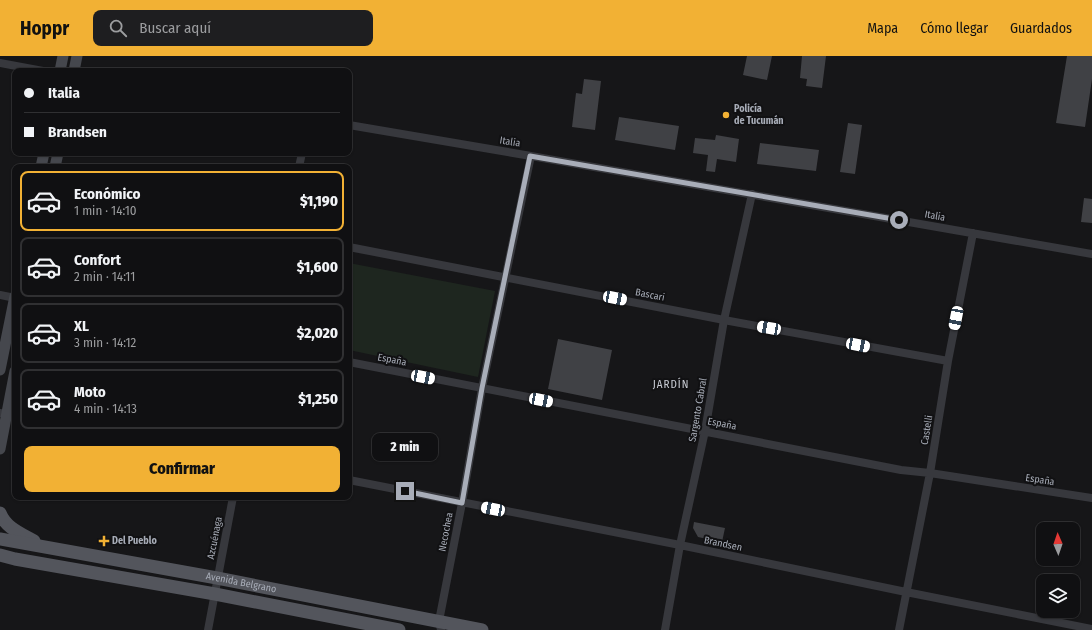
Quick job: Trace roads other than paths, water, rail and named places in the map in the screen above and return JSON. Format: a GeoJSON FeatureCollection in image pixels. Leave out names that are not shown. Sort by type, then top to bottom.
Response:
{"type":"FeatureCollection","features":[{"type":"Feature","properties":{"kind":"main road"},"geometry":{"type":"LineString","coordinates":[[61,68],[63,56]]}},
{"type":"Feature","properties":{"kind":"main road"},"geometry":{"type":"LineString","coordinates":[[75,68],[77,56]]}},
{"type":"Feature","properties":{"kind":"main road"},"geometry":{"type":"LineString","coordinates":[[0,370],[12,312]]}},
{"type":"Feature","properties":{"kind":"main road"},"geometry":{"type":"LineString","coordinates":[[0,449],[12,387]]}},
{"type":"Feature","properties":{"kind":"main road"},"geometry":{"type":"LineString","coordinates":[[0,513],[3,521],[15,531],[44,548]]}},
{"type":"Feature","properties":{"kind":"main road","name":"Avenida Belgrano"},"geometry":{"type":"LineString","coordinates":[[0,539],[217,578],[440,625],[482,630]]}},
{"type":"Feature","properties":{"kind":"main road","name":"Avenida Belgrano"},"geometry":{"type":"LineString","coordinates":[[0,554],[15,559],[215,594],[399,630]]}},
{"type":"Feature","properties":{"kind":"main road"},"geometry":{"type":"LineString","coordinates":[[0,560],[15,559]]}},
{"type":"Feature","properties":{"kind":"street"},"geometry":{"type":"LineString","coordinates":[[0,63],[27,68]]}},
{"type":"Feature","properties":{"kind":"street","name":"Italia"},"geometry":{"type":"LineString","coordinates":[[352,126],[1092,254]]}},
{"type":"Feature","properties":{"kind":"street","name":"Necochea"},"geometry":{"type":"LineString","coordinates":[[440,625],[482,388],[530,156]]}},
{"type":"Feature","properties":{"kind":"street","name":"Sargento Cabral"},"geometry":{"type":"LineString","coordinates":[[665,630],[680,545],[705,431],[724,320],[752,194]]}},
{"type":"Feature","properties":{"kind":"street","name":"Castelli"},"geometry":{"type":"LineString","coordinates":[[899,630],[930,473],[948,361],[973,233]]}},
{"type":"Feature","properties":{"kind":"street","name":"Bascari"},"geometry":{"type":"LineString","coordinates":[[352,248],[724,320],[948,361]]}},
{"type":"Feature","properties":{"kind":"street"},"geometry":{"type":"LineString","coordinates":[[0,295],[12,297]]}},
{"type":"Feature","properties":{"kind":"street","name":"España"},"geometry":{"type":"LineString","coordinates":[[352,363],[901,470],[930,473],[1092,498]]}},
{"type":"Feature","properties":{"kind":"street","name":"Brandsen"},"geometry":{"type":"LineString","coordinates":[[352,481],[680,545],[1092,629]]}},
{"type":"Feature","properties":{"kind":"street","name":"Azcuénaga"},"geometry":{"type":"LineString","coordinates":[[208,630],[232,500]]}},
{"type":"Feature","properties":{"kind":"place","name":"Policía de Tucumán"},"geometry":{"type":"Point","coordinates":[726,115]}},
{"type":"Feature","properties":{"kind":"place","name":"Del Pueblo"},"geometry":{"type":"Point","coordinates":[104,541]}},
{"type":"Feature","properties":{"kind":"district","name":"JARDÍN"},"geometry":{"type":"Point","coordinates":[671,384]}}]}
